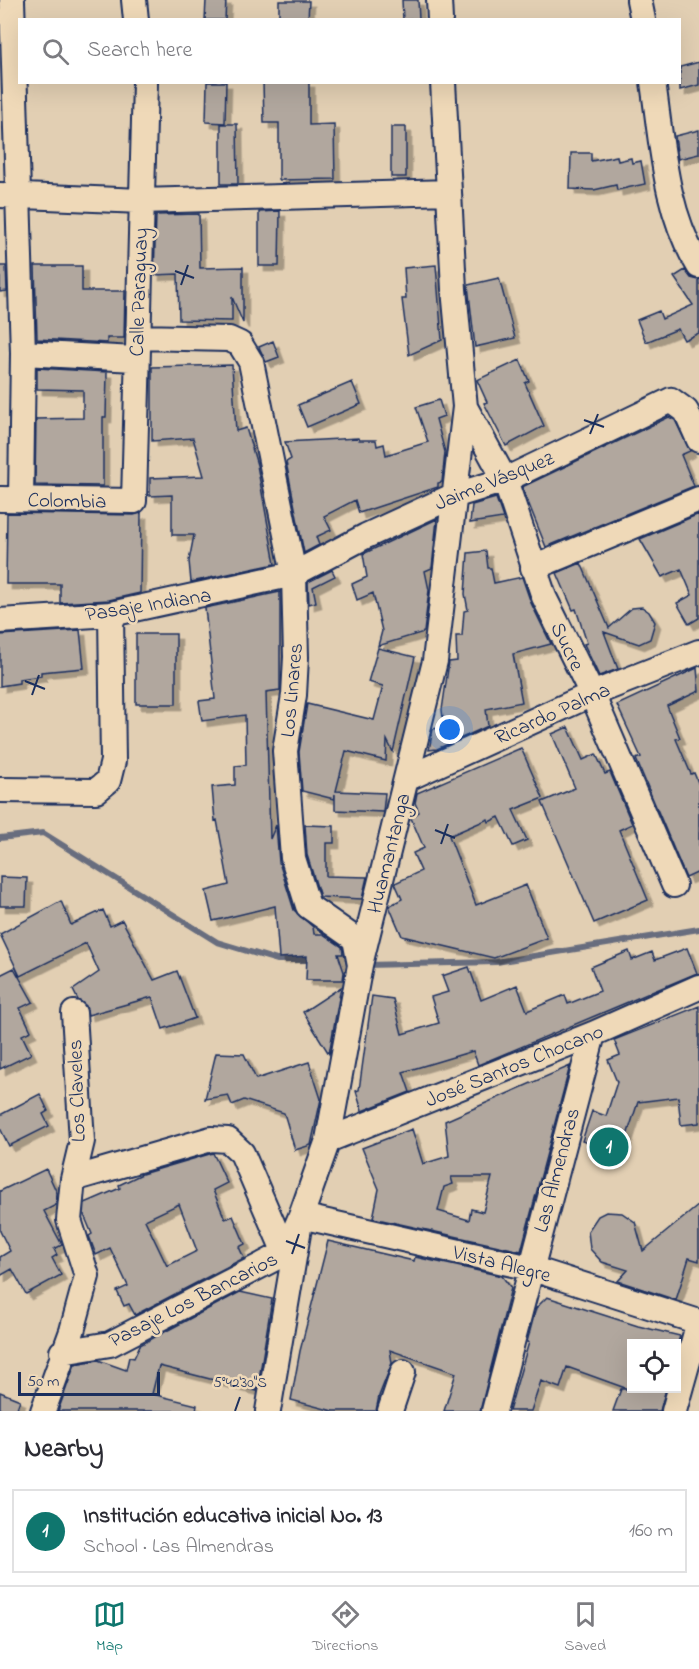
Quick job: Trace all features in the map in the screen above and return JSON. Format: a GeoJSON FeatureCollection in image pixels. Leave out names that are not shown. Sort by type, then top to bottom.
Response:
{"type":"FeatureCollection","features":[{"type":"Feature","properties":{"kind":"street"},"geometry":{"type":"LineString","coordinates":[[10,499],[23,353],[8,194],[12,0]]}},
{"type":"Feature","properties":{"kind":"street"},"geometry":{"type":"LineString","coordinates":[[134,0],[136,18]]}},
{"type":"Feature","properties":{"kind":"street"},"geometry":{"type":"LineString","coordinates":[[439,0],[440,18]]}},
{"type":"Feature","properties":{"kind":"street"},"geometry":{"type":"LineString","coordinates":[[639,0],[643,18]]}},
{"type":"Feature","properties":{"kind":"street","name":"Calle Paraguay"},"geometry":{"type":"LineString","coordinates":[[134,501],[145,84]]}},
{"type":"Feature","properties":{"kind":"street","name":"Huamantanga"},"geometry":{"type":"LineString","coordinates":[[268,1411],[301,1216],[328,1140],[360,965],[435,661],[465,407],[454,289],[443,84]]}},
{"type":"Feature","properties":{"kind":"street"},"geometry":{"type":"LineString","coordinates":[[653,84],[664,161],[674,207],[685,244],[699,266]]}},
{"type":"Feature","properties":{"kind":"street"},"geometry":{"type":"LineString","coordinates":[[8,194],[141,201],[449,192]]}},
{"type":"Feature","properties":{"kind":"street","name":"Los Linares"},"geometry":{"type":"LineString","coordinates":[[23,353],[137,348],[229,339],[240,344],[252,362],[294,574],[296,676],[285,751],[293,858],[308,906],[355,939],[360,965]]}},
{"type":"Feature","properties":{"kind":"street","name":"Jaime Vásquez"},"geometry":{"type":"LineString","coordinates":[[294,574],[366,536],[453,495],[505,480],[672,400],[679,404],[694,429]]}},
{"type":"Feature","properties":{"kind":"street","name":"Sucre"},"geometry":{"type":"LineString","coordinates":[[465,407],[505,480],[544,597],[592,694],[674,885]]}},
{"type":"Feature","properties":{"kind":"street","name":"Colombia"},"geometry":{"type":"LineString","coordinates":[[10,499],[134,501]]}},
{"type":"Feature","properties":{"kind":"street"},"geometry":{"type":"LineString","coordinates":[[533,568],[699,499]]}},
{"type":"Feature","properties":{"kind":"street","name":"Pasaje Indiana"},"geometry":{"type":"LineString","coordinates":[[0,621],[111,614],[210,595],[294,574]]}},
{"type":"Feature","properties":{"kind":"street"},"geometry":{"type":"LineString","coordinates":[[0,790],[96,791],[108,781],[113,761],[111,614]]}},
{"type":"Feature","properties":{"kind":"street","name":"Ricardo Palma"},"geometry":{"type":"LineString","coordinates":[[406,779],[592,694],[699,652]]}},
{"type":"Feature","properties":{"kind":"street","name":"José Santos Chocano"},"geometry":{"type":"LineString","coordinates":[[328,1140],[593,1034],[699,987]]}},
{"type":"Feature","properties":{"kind":"street","name":"Los Claveles"},"geometry":{"type":"LineString","coordinates":[[43,1411],[62,1352],[72,1331],[87,1276],[69,1220],[73,1179],[82,1141],[74,1012]]}},
{"type":"Feature","properties":{"kind":"street","name":"Las Almendras"},"geometry":{"type":"LineString","coordinates":[[494,1411],[593,1034]]}},
{"type":"Feature","properties":{"kind":"street"},"geometry":{"type":"LineString","coordinates":[[73,1179],[211,1139],[228,1140],[242,1153],[285,1253]]}},
{"type":"Feature","properties":{"kind":"street","name":"Vista Alegre"},"geometry":{"type":"LineString","coordinates":[[301,1216],[530,1269],[699,1322]]}},
{"type":"Feature","properties":{"kind":"street","name":"Pasaje Los Bancarios"},"geometry":{"type":"LineString","coordinates":[[62,1352],[110,1344],[285,1253],[301,1216]]}},
{"type":"Feature","properties":{"kind":"street"},"geometry":{"type":"LineString","coordinates":[[674,1411],[699,1322]]}},
{"type":"Feature","properties":{"kind":"street"},"geometry":{"type":"LineString","coordinates":[[390,1411],[403,1372]]}},
{"type":"Feature","properties":{"kind":"building"},"geometry":{"type":"Polygon","coordinates":[[[206,0],[226,0],[225,18],[205,18],[206,0]]]}},
{"type":"Feature","properties":{"kind":"building"},"geometry":{"type":"Polygon","coordinates":[[[402,0],[418,0],[419,18],[403,18],[402,0]]]}},
{"type":"Feature","properties":{"kind":"building"},"geometry":{"type":"Polygon","coordinates":[[[279,1],[309,1],[308,18],[279,18],[279,1]]]}},
{"type":"Feature","properties":{"kind":"building"},"geometry":{"type":"Polygon","coordinates":[[[699,62],[699,85],[680,90],[681,67],[699,62]]]}},
{"type":"Feature","properties":{"kind":"building"},"geometry":{"type":"Polygon","coordinates":[[[207,84],[226,84],[225,123],[206,122],[207,84]]]}},
{"type":"Feature","properties":{"kind":"building"},"geometry":{"type":"Polygon","coordinates":[[[263,84],[309,84],[309,125],[334,124],[335,179],[279,180],[279,123],[264,123],[263,84]]]}},
{"type":"Feature","properties":{"kind":"building"},"geometry":{"type":"Polygon","coordinates":[[[221,124],[237,124],[238,184],[221,184],[221,124]]]}},
{"type":"Feature","properties":{"kind":"building"},"geometry":{"type":"Polygon","coordinates":[[[391,127],[406,127],[406,177],[391,177],[391,127]]]}},
{"type":"Feature","properties":{"kind":"building"},"geometry":{"type":"Polygon","coordinates":[[[699,130],[699,154],[678,159],[675,136],[699,130]]]}},
{"type":"Feature","properties":{"kind":"building"},"geometry":{"type":"Polygon","coordinates":[[[571,153],[591,153],[591,161],[617,156],[618,161],[631,158],[632,163],[641,161],[645,184],[617,190],[616,185],[594,190],[570,189],[571,153]]]}},
{"type":"Feature","properties":{"kind":"building"},"geometry":{"type":"Polygon","coordinates":[[[280,211],[279,266],[259,266],[259,212],[280,211]]]}},
{"type":"Feature","properties":{"kind":"building"},"geometry":{"type":"Polygon","coordinates":[[[199,214],[200,268],[243,267],[243,323],[232,297],[232,321],[179,320],[178,274],[154,275],[156,215],[199,214]]]}},
{"type":"Feature","properties":{"kind":"building"},"geometry":{"type":"Polygon","coordinates":[[[436,265],[442,340],[409,355],[402,299],[406,299],[404,268],[436,265]]]}},
{"type":"Feature","properties":{"kind":"building"},"geometry":{"type":"Polygon","coordinates":[[[0,266],[6,266],[7,291],[0,292],[0,266]]]}},
{"type":"Feature","properties":{"kind":"building"},"geometry":{"type":"Polygon","coordinates":[[[35,266],[82,266],[82,291],[125,291],[124,338],[107,338],[107,343],[37,339],[35,266]]]}},
{"type":"Feature","properties":{"kind":"building"},"geometry":{"type":"Polygon","coordinates":[[[685,270],[691,278],[699,280],[699,333],[684,340],[678,329],[646,342],[637,320],[659,311],[662,319],[693,305],[674,277],[685,270]]]}},
{"type":"Feature","properties":{"kind":"building"},"geometry":{"type":"Polygon","coordinates":[[[499,278],[515,338],[475,347],[468,285],[499,278]]]}},
{"type":"Feature","properties":{"kind":"building"},"geometry":{"type":"Polygon","coordinates":[[[273,341],[279,357],[266,362],[259,347],[273,341]]]}},
{"type":"Feature","properties":{"kind":"building"},"geometry":{"type":"Polygon","coordinates":[[[520,360],[529,381],[525,383],[544,426],[506,446],[484,403],[487,402],[477,380],[520,360]]]}},
{"type":"Feature","properties":{"kind":"building"},"geometry":{"type":"Polygon","coordinates":[[[232,365],[236,431],[246,428],[257,465],[275,564],[191,582],[189,561],[194,535],[172,535],[172,495],[150,496],[150,478],[204,476],[193,438],[152,441],[152,367],[232,365]]]}},
{"type":"Feature","properties":{"kind":"building"},"geometry":{"type":"Polygon","coordinates":[[[37,368],[107,372],[106,417],[103,417],[103,486],[35,485],[36,419],[83,418],[83,390],[37,389],[37,368]]]}},
{"type":"Feature","properties":{"kind":"building"},"geometry":{"type":"Polygon","coordinates":[[[352,382],[361,404],[307,427],[298,405],[352,382]]]}},
{"type":"Feature","properties":{"kind":"building"},"geometry":{"type":"Polygon","coordinates":[[[439,400],[444,416],[436,419],[445,452],[442,482],[438,483],[438,487],[359,513],[355,500],[324,516],[331,530],[316,537],[319,545],[304,553],[286,462],[291,459],[285,442],[358,438],[359,440],[376,440],[377,446],[384,444],[386,455],[428,442],[416,407],[439,400]]]}},
{"type":"Feature","properties":{"kind":"building"},"geometry":{"type":"Polygon","coordinates":[[[669,417],[675,420],[690,451],[681,455],[694,486],[546,547],[522,487],[669,417]]]}},
{"type":"Feature","properties":{"kind":"building"},"geometry":{"type":"Polygon","coordinates":[[[496,498],[503,518],[470,523],[472,505],[496,498]]]}},
{"type":"Feature","properties":{"kind":"building"},"geometry":{"type":"Polygon","coordinates":[[[7,513],[134,515],[141,513],[140,593],[109,600],[60,603],[60,584],[6,584],[7,513]]]}},
{"type":"Feature","properties":{"kind":"building"},"geometry":{"type":"Polygon","coordinates":[[[699,514],[699,618],[689,624],[677,603],[692,595],[681,569],[662,577],[640,539],[699,514]]]}},
{"type":"Feature","properties":{"kind":"building"},"geometry":{"type":"Polygon","coordinates":[[[437,519],[432,568],[425,571],[429,590],[424,632],[378,646],[382,631],[373,593],[357,600],[352,584],[367,577],[363,554],[437,519]]]}},
{"type":"Feature","properties":{"kind":"building"},"geometry":{"type":"Polygon","coordinates":[[[486,551],[488,568],[491,568],[494,583],[522,577],[531,603],[551,644],[513,654],[522,702],[486,709],[488,726],[437,749],[429,750],[433,729],[444,727],[442,710],[449,662],[457,661],[456,636],[462,636],[464,611],[468,610],[465,594],[468,553],[486,551]]]}},
{"type":"Feature","properties":{"kind":"building"},"geometry":{"type":"Polygon","coordinates":[[[581,563],[609,628],[632,608],[642,607],[649,612],[655,622],[650,639],[639,644],[604,632],[618,669],[599,676],[584,644],[587,643],[576,609],[573,610],[557,573],[581,563]]]}},
{"type":"Feature","properties":{"kind":"building"},"geometry":{"type":"Polygon","coordinates":[[[332,570],[335,576],[313,587],[316,602],[309,604],[308,582],[332,570]]]}},
{"type":"Feature","properties":{"kind":"building"},"geometry":{"type":"Polygon","coordinates":[[[280,592],[280,690],[266,692],[270,839],[276,825],[279,862],[294,910],[313,927],[314,934],[323,934],[342,947],[343,954],[338,954],[344,972],[343,980],[306,980],[307,956],[279,958],[275,906],[213,921],[206,891],[229,885],[217,820],[215,821],[212,787],[235,785],[235,766],[246,765],[245,715],[202,721],[199,701],[215,699],[205,608],[280,592]]]}},
{"type":"Feature","properties":{"kind":"building"},"geometry":{"type":"Polygon","coordinates":[[[80,630],[84,668],[41,672],[41,676],[19,679],[19,683],[0,686],[0,635],[80,630]]]}},
{"type":"Feature","properties":{"kind":"building"},"geometry":{"type":"Polygon","coordinates":[[[136,634],[176,634],[176,704],[136,704],[136,634]]]}},
{"type":"Feature","properties":{"kind":"building"},"geometry":{"type":"Polygon","coordinates":[[[378,648],[415,657],[393,752],[387,740],[386,761],[346,751],[336,791],[385,793],[383,812],[335,810],[335,794],[334,799],[302,791],[299,752],[307,704],[374,720],[383,686],[368,682],[378,648]]]}},
{"type":"Feature","properties":{"kind":"building"},"geometry":{"type":"Polygon","coordinates":[[[697,668],[699,691],[667,706],[680,738],[676,739],[691,774],[694,773],[699,785],[699,872],[686,878],[636,759],[641,757],[617,705],[697,668]]]}},
{"type":"Feature","properties":{"kind":"building"},"geometry":{"type":"Polygon","coordinates":[[[568,727],[583,760],[596,754],[605,774],[610,772],[632,824],[619,830],[648,900],[594,923],[542,802],[575,788],[552,734],[568,727]]]}},
{"type":"Feature","properties":{"kind":"building"},"geometry":{"type":"Polygon","coordinates":[[[521,748],[543,798],[513,810],[527,840],[513,846],[499,817],[489,822],[488,819],[449,836],[476,905],[526,885],[547,938],[494,958],[402,936],[389,906],[402,899],[395,883],[421,871],[413,853],[424,848],[411,818],[419,812],[415,803],[417,793],[521,748]]]}},
{"type":"Feature","properties":{"kind":"building"},"geometry":{"type":"Polygon","coordinates":[[[305,825],[334,826],[334,843],[326,843],[326,876],[367,877],[362,899],[320,897],[307,855],[305,825]]]}},
{"type":"Feature","properties":{"kind":"building"},"geometry":{"type":"Polygon","coordinates":[[[0,877],[27,878],[26,906],[0,906],[0,877]]]}},
{"type":"Feature","properties":{"kind":"building"},"geometry":{"type":"Polygon","coordinates":[[[61,901],[71,925],[103,910],[110,926],[122,920],[154,980],[177,971],[195,1018],[163,1029],[152,997],[88,1015],[86,1006],[78,1000],[73,990],[99,972],[86,943],[20,976],[0,934],[61,901]]]}},
{"type":"Feature","properties":{"kind":"building"},"geometry":{"type":"Polygon","coordinates":[[[687,948],[697,973],[478,1065],[473,1051],[403,1072],[410,1092],[362,1111],[356,1091],[359,1090],[372,996],[393,999],[402,1034],[439,1023],[431,997],[448,992],[442,976],[469,967],[481,1000],[517,985],[527,1011],[565,995],[568,1004],[600,991],[591,967],[629,951],[632,960],[652,952],[655,960],[687,948]]]}},
{"type":"Feature","properties":{"kind":"building"},"geometry":{"type":"Polygon","coordinates":[[[14,968],[33,1002],[20,1008],[31,1031],[22,1035],[31,1054],[0,1069],[0,975],[14,968]]]}},
{"type":"Feature","properties":{"kind":"building"},"geometry":{"type":"Polygon","coordinates":[[[341,987],[329,1054],[303,1012],[341,987]]]}},
{"type":"Feature","properties":{"kind":"building"},"geometry":{"type":"Polygon","coordinates":[[[699,1006],[699,1123],[681,1125],[678,1097],[638,1102],[624,1145],[607,1149],[582,1141],[592,1111],[606,1116],[617,1082],[608,1060],[620,1055],[614,1040],[699,1006]]]}},
{"type":"Feature","properties":{"kind":"building"},"geometry":{"type":"Polygon","coordinates":[[[216,1053],[244,1054],[256,1079],[309,1062],[321,1099],[311,1145],[295,1150],[284,1113],[244,1100],[232,1105],[228,1095],[205,1099],[216,1053]]]}},
{"type":"Feature","properties":{"kind":"building"},"geometry":{"type":"Polygon","coordinates":[[[570,1066],[521,1251],[373,1218],[379,1189],[362,1148],[412,1129],[423,1164],[449,1156],[445,1121],[570,1066]],[[451,1177],[453,1184],[444,1187],[438,1211],[469,1220],[471,1209],[483,1212],[492,1177],[451,1177]]]}},
{"type":"Feature","properties":{"kind":"building"},"geometry":{"type":"Polygon","coordinates":[[[40,1094],[48,1111],[43,1114],[49,1126],[9,1146],[0,1128],[0,1115],[40,1094]]]}},
{"type":"Feature","properties":{"kind":"building"},"geometry":{"type":"Polygon","coordinates":[[[213,1153],[227,1183],[213,1190],[225,1219],[233,1216],[245,1244],[239,1247],[244,1258],[135,1315],[129,1304],[124,1306],[117,1291],[128,1286],[110,1248],[96,1255],[89,1236],[92,1234],[84,1215],[85,1203],[120,1188],[119,1185],[142,1174],[213,1153]],[[179,1204],[145,1220],[167,1266],[197,1251],[179,1204]]]}},
{"type":"Feature","properties":{"kind":"building"},"geometry":{"type":"Polygon","coordinates":[[[46,1169],[57,1193],[56,1205],[44,1211],[62,1245],[54,1249],[57,1255],[52,1258],[61,1275],[26,1294],[12,1269],[0,1276],[0,1257],[10,1251],[0,1231],[0,1191],[46,1169]]]}},
{"type":"Feature","properties":{"kind":"building"},"geometry":{"type":"Polygon","coordinates":[[[699,1205],[699,1261],[689,1258],[676,1300],[618,1281],[628,1270],[602,1262],[590,1249],[588,1231],[598,1216],[606,1212],[622,1213],[635,1222],[643,1251],[699,1205]]]}},
{"type":"Feature","properties":{"kind":"building"},"geometry":{"type":"Polygon","coordinates":[[[328,1241],[414,1261],[415,1257],[502,1276],[511,1288],[480,1411],[444,1411],[456,1373],[390,1350],[392,1363],[379,1396],[376,1411],[333,1411],[291,1400],[300,1351],[328,1241]]]}},
{"type":"Feature","properties":{"kind":"building"},"geometry":{"type":"Polygon","coordinates":[[[240,1292],[272,1299],[257,1391],[159,1366],[152,1394],[197,1405],[196,1411],[58,1411],[75,1364],[98,1360],[126,1370],[129,1357],[134,1358],[140,1345],[240,1292]]]}},
{"type":"Feature","properties":{"kind":"building"},"geometry":{"type":"Polygon","coordinates":[[[547,1297],[638,1326],[680,1336],[679,1339],[627,1339],[627,1389],[567,1367],[560,1388],[541,1381],[531,1411],[509,1411],[529,1342],[527,1342],[536,1308],[547,1297]]]}},
{"type":"Feature","properties":{"kind":"building"},"geometry":{"type":"Polygon","coordinates":[[[621,1389],[627,1389],[627,1393],[665,1393],[660,1411],[613,1411],[621,1389]]]}},
{"type":"Feature","properties":{"kind":"building"},"geometry":{"type":"Polygon","coordinates":[[[0,1392],[20,1400],[16,1411],[0,1411],[0,1392]]]}},
{"type":"Feature","properties":{"kind":"waterway"},"geometry":{"type":"LineString","coordinates":[[0,838],[43,833],[217,942],[277,960],[315,960]]}},
{"type":"Feature","properties":{"kind":"waterway"},"geometry":{"type":"LineString","coordinates":[[366,965],[496,962],[699,929]]}},
{"type":"Feature","properties":{"kind":"place","name":"Institución educativa inicial No. 13"},"geometry":{"type":"Point","coordinates":[609,1147]}}]}
